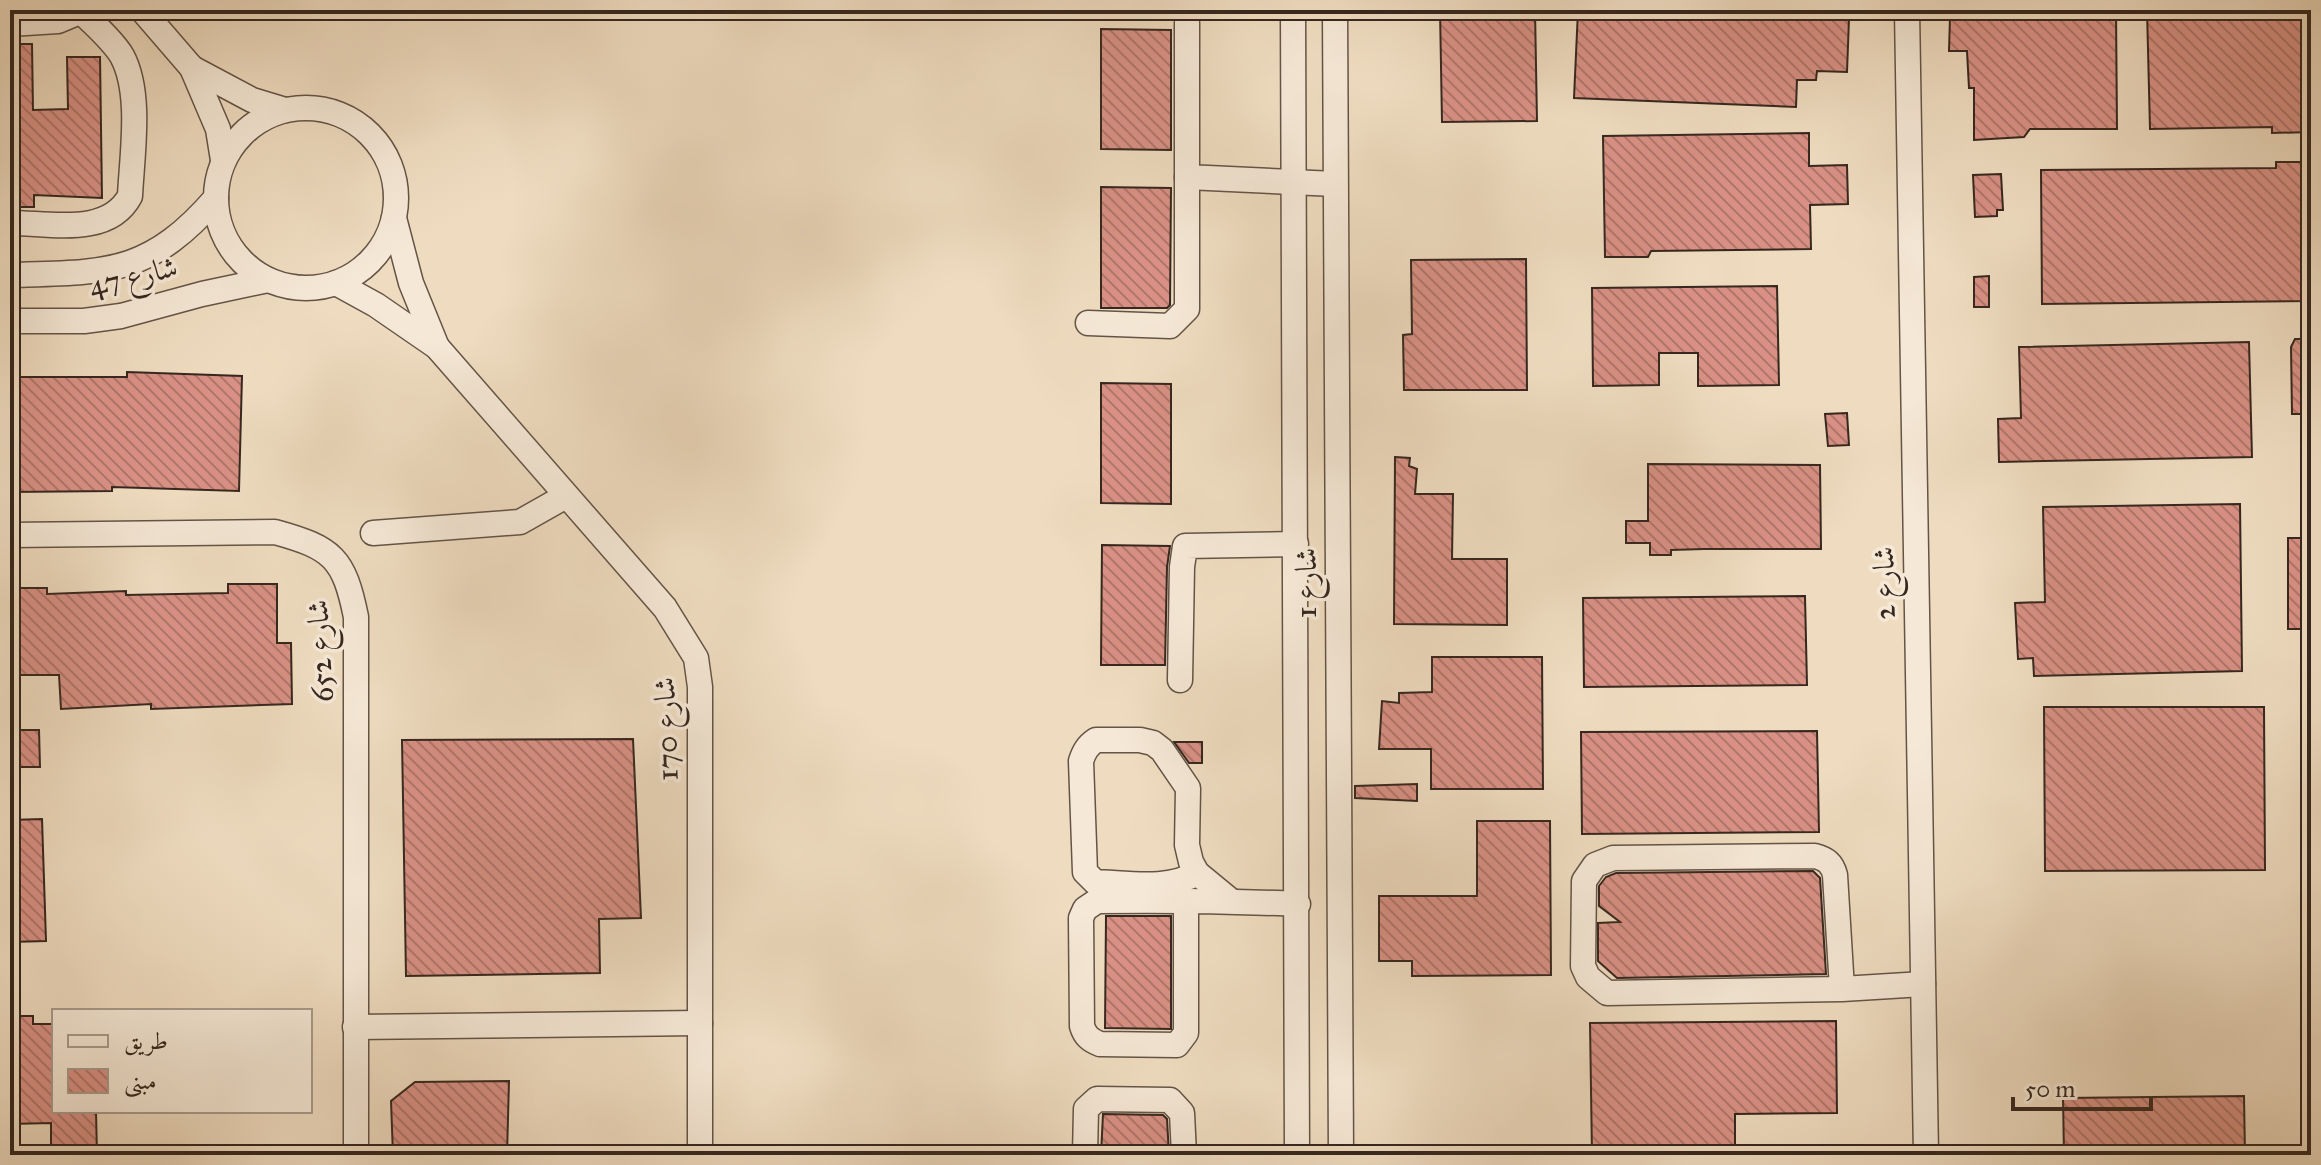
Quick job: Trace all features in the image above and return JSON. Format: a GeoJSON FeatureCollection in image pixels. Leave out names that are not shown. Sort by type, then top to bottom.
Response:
{"type":"FeatureCollection","features":[{"type":"Feature","properties":{"kind":"street"},"geometry":{"type":"LineString","coordinates":[[142,10],[192,68],[221,86],[285,110]]}},
{"type":"Feature","properties":{"kind":"street","name":"شارع 1"},"geometry":{"type":"LineString","coordinates":[[1293,10],[1297,1155]]}},
{"type":"Feature","properties":{"kind":"street","name":"شارع 1"},"geometry":{"type":"LineString","coordinates":[[1335,10],[1341,1155]]}},
{"type":"Feature","properties":{"kind":"street","name":"شارع 2"},"geometry":{"type":"LineString","coordinates":[[1907,10],[1926,1155]]}},
{"type":"Feature","properties":{"kind":"street"},"geometry":{"type":"LineString","coordinates":[[10,24],[58,21],[81,11],[120,52],[131,75],[133,98],[130,196],[123,209],[102,222],[10,223]]}},
{"type":"Feature","properties":{"kind":"street"},"geometry":{"type":"LineString","coordinates":[[1088,323],[1170,326],[1187,309],[1187,23]]}},
{"type":"Feature","properties":{"kind":"street"},"geometry":{"type":"LineString","coordinates":[[192,68],[218,129],[223,160]]}},
{"type":"Feature","properties":{"kind":"street"},"geometry":{"type":"LineString","coordinates":[[308,107],[352,120],[370,134],[384,152],[393,173],[397,196],[387,240],[374,258],[356,273],[336,283],[313,288],[290,287],[268,280],[236,254],[218,218],[217,179],[223,160],[238,137],[260,120],[285,110],[308,107]]}},
{"type":"Feature","properties":{"kind":"street"},"geometry":{"type":"LineString","coordinates":[[1187,177],[1335,184]]}},
{"type":"Feature","properties":{"kind":"street","name":"شارع 47"},"geometry":{"type":"LineString","coordinates":[[10,275],[89,272],[130,265],[166,246],[216,198]]}},
{"type":"Feature","properties":{"kind":"street","name":"شارع 170"},"geometry":{"type":"LineString","coordinates":[[394,218],[411,283],[437,347]]}},
{"type":"Feature","properties":{"kind":"street","name":"شارع 47"},"geometry":{"type":"LineString","coordinates":[[10,321],[84,321],[121,316],[268,280]]}},
{"type":"Feature","properties":{"kind":"street","name":"شارع 170"},"geometry":{"type":"LineString","coordinates":[[336,283],[376,305],[437,347],[665,608],[696,658],[700,687],[700,1155]]}},
{"type":"Feature","properties":{"kind":"street"},"geometry":{"type":"LineString","coordinates":[[373,533],[520,522],[566,496]]}},
{"type":"Feature","properties":{"kind":"street","name":"شارع 652"},"geometry":{"type":"LineString","coordinates":[[10,535],[275,532],[309,542],[338,562],[350,588],[356,617],[356,1155]]}},
{"type":"Feature","properties":{"kind":"street"},"geometry":{"type":"LineString","coordinates":[[1180,680],[1185,546],[1296,544]]}},
{"type":"Feature","properties":{"kind":"street"},"geometry":{"type":"LineString","coordinates":[[1197,873],[1163,884],[1095,882],[1088,877],[1085,872],[1081,761],[1090,744],[1096,740],[1140,740],[1153,743],[1162,750],[1188,788],[1187,845],[1191,862],[1197,873],[1231,901]]}},
{"type":"Feature","properties":{"kind":"street"},"geometry":{"type":"LineString","coordinates":[[1842,989],[1835,875],[1829,862],[1823,858],[1613,858],[1595,865],[1584,881],[1583,966],[1588,977],[1607,993],[1842,989],[1923,984]]}},
{"type":"Feature","properties":{"kind":"street"},"geometry":{"type":"LineString","coordinates":[[1186,900],[1186,1033],[1183,1040],[1177,1045],[1100,1044],[1091,1040],[1082,1026],[1081,918],[1085,909],[1097,901],[1186,900],[1298,904]]}},
{"type":"Feature","properties":{"kind":"street"},"geometry":{"type":"LineString","coordinates":[[1298,990],[1340,991]]}},
{"type":"Feature","properties":{"kind":"street"},"geometry":{"type":"LineString","coordinates":[[355,1027],[700,1023]]}},
{"type":"Feature","properties":{"kind":"street"},"geometry":{"type":"LineString","coordinates":[[1085,1155],[1086,1109],[1097,1099],[1170,1100],[1182,1113],[1184,1155]]}},
{"type":"Feature","properties":{"kind":"building"},"geometry":{"type":"Polygon","coordinates":[[[1440,10],[1535,10],[1537,121],[1442,122],[1440,10]]]}},
{"type":"Feature","properties":{"kind":"building"},"geometry":{"type":"Polygon","coordinates":[[[1578,10],[1849,19],[1847,72],[1817,71],[1816,80],[1797,80],[1796,107],[1574,98],[1578,10]]]}},
{"type":"Feature","properties":{"kind":"building"},"geometry":{"type":"Polygon","coordinates":[[[1970,10],[2116,10],[2117,129],[2030,129],[2024,137],[1974,140],[1974,88],[1969,88],[1967,51],[1949,51],[1950,17],[1970,17],[1970,10]]]}},
{"type":"Feature","properties":{"kind":"building"},"geometry":{"type":"Polygon","coordinates":[[[2147,10],[2311,10],[2311,132],[2272,133],[2272,127],[2150,129],[2147,10]]]}},
{"type":"Feature","properties":{"kind":"building"},"geometry":{"type":"Polygon","coordinates":[[[1101,29],[1171,30],[1171,150],[1101,149],[1101,29]]]}},
{"type":"Feature","properties":{"kind":"building"},"geometry":{"type":"Polygon","coordinates":[[[10,44],[32,44],[33,110],[68,109],[67,57],[100,57],[102,198],[34,195],[34,207],[15,207],[15,200],[10,200],[10,44]]]}},
{"type":"Feature","properties":{"kind":"building"},"geometry":{"type":"Polygon","coordinates":[[[1809,133],[1809,166],[1847,165],[1848,204],[1810,205],[1811,249],[1651,251],[1648,257],[1605,257],[1603,136],[1809,133]]]}},
{"type":"Feature","properties":{"kind":"building"},"geometry":{"type":"Polygon","coordinates":[[[2276,162],[2311,162],[2311,301],[2042,304],[2041,170],[2276,168],[2276,162]]]}},
{"type":"Feature","properties":{"kind":"building"},"geometry":{"type":"Polygon","coordinates":[[[2001,174],[2003,210],[1997,210],[1997,216],[1975,217],[1973,175],[2001,174]]]}},
{"type":"Feature","properties":{"kind":"building"},"geometry":{"type":"Polygon","coordinates":[[[1101,187],[1171,188],[1170,305],[1167,308],[1101,308],[1101,187]]]}},
{"type":"Feature","properties":{"kind":"building"},"geometry":{"type":"Polygon","coordinates":[[[1526,259],[1527,390],[1404,390],[1403,335],[1412,334],[1411,260],[1526,259]]]}},
{"type":"Feature","properties":{"kind":"building"},"geometry":{"type":"Polygon","coordinates":[[[1989,276],[1989,307],[1974,307],[1974,277],[1989,276]]]}},
{"type":"Feature","properties":{"kind":"building"},"geometry":{"type":"Polygon","coordinates":[[[1777,286],[1779,385],[1698,386],[1698,353],[1659,353],[1659,385],[1593,386],[1592,288],[1777,286]]]}},
{"type":"Feature","properties":{"kind":"building"},"geometry":{"type":"Polygon","coordinates":[[[2295,339],[2311,339],[2311,414],[2292,414],[2291,347],[2295,339]]]}},
{"type":"Feature","properties":{"kind":"building"},"geometry":{"type":"Polygon","coordinates":[[[2249,342],[2252,457],[1999,462],[1998,419],[2021,418],[2019,347],[2249,342]]]}},
{"type":"Feature","properties":{"kind":"building"},"geometry":{"type":"Polygon","coordinates":[[[127,372],[242,376],[239,491],[112,487],[112,491],[10,492],[10,377],[127,377],[127,372]]]}},
{"type":"Feature","properties":{"kind":"building"},"geometry":{"type":"Polygon","coordinates":[[[1101,383],[1171,384],[1171,504],[1101,503],[1101,383]]]}},
{"type":"Feature","properties":{"kind":"building"},"geometry":{"type":"Polygon","coordinates":[[[1847,413],[1849,445],[1828,446],[1825,414],[1847,413]]]}},
{"type":"Feature","properties":{"kind":"building"},"geometry":{"type":"Polygon","coordinates":[[[1395,457],[1410,458],[1409,466],[1417,469],[1415,494],[1453,494],[1452,559],[1507,559],[1507,625],[1394,624],[1395,457]]]}},
{"type":"Feature","properties":{"kind":"building"},"geometry":{"type":"Polygon","coordinates":[[[1648,464],[1820,465],[1821,549],[1671,550],[1671,555],[1650,555],[1650,543],[1626,543],[1626,521],[1648,521],[1648,464]]]}},
{"type":"Feature","properties":{"kind":"building"},"geometry":{"type":"Polygon","coordinates":[[[2240,504],[2242,671],[2034,676],[2033,658],[2018,659],[2015,603],[2045,602],[2043,507],[2240,504]]]}},
{"type":"Feature","properties":{"kind":"building"},"geometry":{"type":"Polygon","coordinates":[[[2288,538],[2311,538],[2311,629],[2288,629],[2288,538]]]}},
{"type":"Feature","properties":{"kind":"building"},"geometry":{"type":"Polygon","coordinates":[[[1102,545],[1170,546],[1165,665],[1101,665],[1102,545]]]}},
{"type":"Feature","properties":{"kind":"building"},"geometry":{"type":"Polygon","coordinates":[[[228,584],[277,584],[277,643],[291,643],[292,704],[151,709],[151,704],[61,709],[59,675],[10,675],[10,588],[47,588],[47,594],[126,591],[126,595],[228,593],[228,584]]]}},
{"type":"Feature","properties":{"kind":"building"},"geometry":{"type":"Polygon","coordinates":[[[1805,596],[1807,685],[1584,687],[1583,598],[1805,596]]]}},
{"type":"Feature","properties":{"kind":"building"},"geometry":{"type":"Polygon","coordinates":[[[1432,657],[1542,657],[1543,789],[1431,789],[1431,749],[1379,749],[1382,701],[1399,703],[1399,693],[1432,692],[1432,657]]]}},
{"type":"Feature","properties":{"kind":"building"},"geometry":{"type":"Polygon","coordinates":[[[2044,707],[2264,707],[2265,870],[2045,871],[2044,707]]]}},
{"type":"Feature","properties":{"kind":"building"},"geometry":{"type":"Polygon","coordinates":[[[10,730],[39,730],[40,767],[10,767],[10,730]]]}},
{"type":"Feature","properties":{"kind":"building"},"geometry":{"type":"Polygon","coordinates":[[[1817,731],[1819,832],[1582,834],[1581,732],[1817,731]]]}},
{"type":"Feature","properties":{"kind":"building"},"geometry":{"type":"Polygon","coordinates":[[[633,739],[641,918],[599,919],[600,973],[406,976],[402,740],[633,739]]]}},
{"type":"Feature","properties":{"kind":"building"},"geometry":{"type":"Polygon","coordinates":[[[1174,742],[1202,742],[1202,763],[1189,763],[1174,742]]]}},
{"type":"Feature","properties":{"kind":"building"},"geometry":{"type":"Polygon","coordinates":[[[1417,784],[1417,801],[1355,798],[1355,786],[1417,784]]]}},
{"type":"Feature","properties":{"kind":"building"},"geometry":{"type":"Polygon","coordinates":[[[42,819],[46,941],[10,942],[10,820],[42,819]]]}},
{"type":"Feature","properties":{"kind":"building"},"geometry":{"type":"Polygon","coordinates":[[[1477,821],[1550,821],[1551,975],[1412,976],[1412,961],[1379,961],[1379,896],[1477,896],[1477,821]]]}},
{"type":"Feature","properties":{"kind":"building"},"geometry":{"type":"Polygon","coordinates":[[[1813,871],[1820,878],[1826,974],[1617,978],[1598,961],[1598,923],[1620,922],[1599,906],[1599,886],[1606,877],[1616,873],[1813,871]]]}},
{"type":"Feature","properties":{"kind":"building"},"geometry":{"type":"Polygon","coordinates":[[[1106,916],[1171,916],[1171,1029],[1105,1028],[1106,916]]]}},
{"type":"Feature","properties":{"kind":"building"},"geometry":{"type":"Polygon","coordinates":[[[10,1016],[33,1016],[33,1024],[52,1024],[52,1113],[96,1113],[97,1155],[51,1155],[51,1123],[10,1124],[10,1016]]]}},
{"type":"Feature","properties":{"kind":"building"},"geometry":{"type":"Polygon","coordinates":[[[1836,1021],[1837,1113],[1735,1114],[1735,1155],[1592,1155],[1590,1023],[1836,1021]]]}},
{"type":"Feature","properties":{"kind":"building"},"geometry":{"type":"Polygon","coordinates":[[[509,1081],[507,1155],[393,1155],[391,1101],[415,1082],[509,1081]]]}},
{"type":"Feature","properties":{"kind":"building"},"geometry":{"type":"Polygon","coordinates":[[[2244,1096],[2245,1155],[2064,1155],[2063,1098],[2244,1096]]]}},
{"type":"Feature","properties":{"kind":"building"},"geometry":{"type":"Polygon","coordinates":[[[1103,1114],[1163,1115],[1167,1119],[1169,1155],[1101,1155],[1103,1114]]]}}]}
